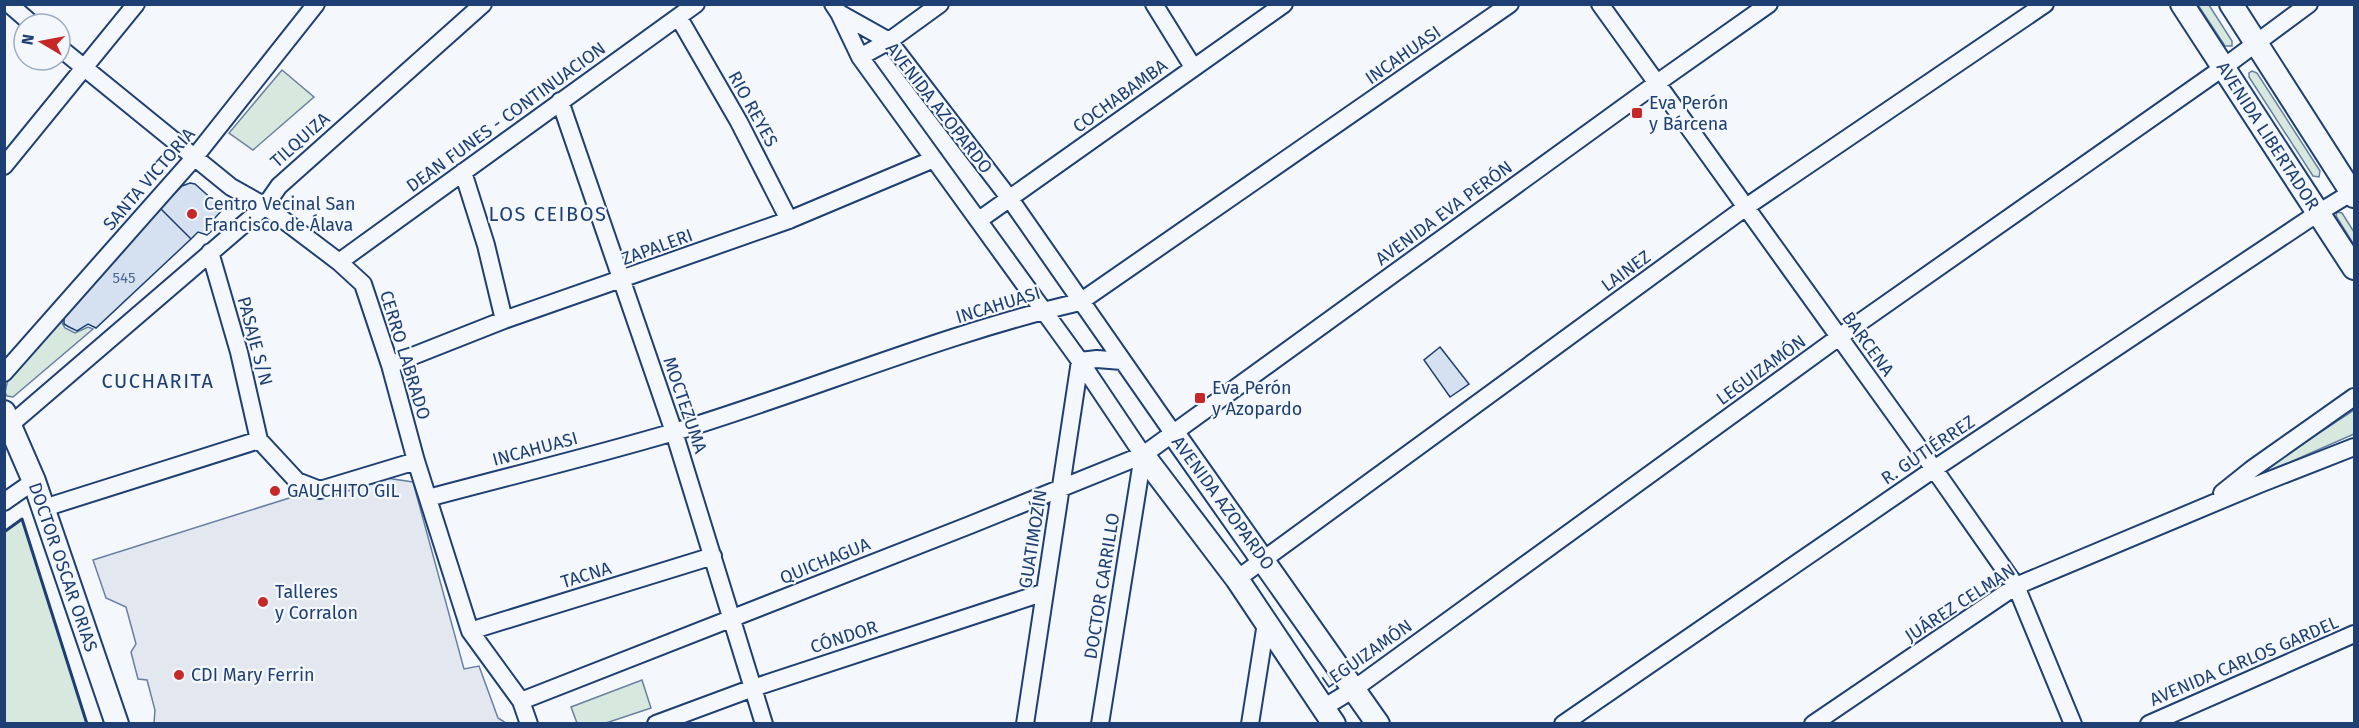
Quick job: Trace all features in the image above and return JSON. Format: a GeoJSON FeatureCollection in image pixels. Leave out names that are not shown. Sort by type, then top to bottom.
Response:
{"type":"FeatureCollection","features":[{"type":"Feature","properties":{"kind":"street"},"geometry":{"type":"LineString","coordinates":[[4,166],[136,4]]}},
{"type":"Feature","properties":{"kind":"street","name":"SANTA VICTORIA"},"geometry":{"type":"LineString","coordinates":[[4,373],[194,158],[316,4]]}},
{"type":"Feature","properties":{"kind":"street","name":"TILQUIZA"},"geometry":{"type":"LineString","coordinates":[[7,419],[265,206],[279,186],[483,4]]}},
{"type":"Feature","properties":{"kind":"street","name":"DEAN FUNES - CONTINUACION"},"geometry":{"type":"LineString","coordinates":[[339,262],[696,4]]}},
{"type":"Feature","properties":{"kind":"street"},"geometry":{"type":"LineString","coordinates":[[860,57],[889,41],[940,4]]}},
{"type":"Feature","properties":{"kind":"street"},"geometry":{"type":"LineString","coordinates":[[1154,4],[1193,67]]}},
{"type":"Feature","properties":{"kind":"street","name":"COCHABAMBA"},"geometry":{"type":"LineString","coordinates":[[979,220],[1284,4]]}},
{"type":"Feature","properties":{"kind":"street","name":"INCAHUASI"},"geometry":{"type":"LineString","coordinates":[[428,498],[674,432],[903,354],[1044,310],[1080,302],[1509,4]]}},
{"type":"Feature","properties":{"kind":"street","name":"BARCENA"},"geometry":{"type":"LineString","coordinates":[[1600,4],[2016,586],[2073,723]]}},
{"type":"Feature","properties":{"kind":"street","name":"AVENIDA EVA PERÓN"},"geometry":{"type":"LineString","coordinates":[[1143,455],[1769,4]]}},
{"type":"Feature","properties":{"kind":"street","name":"LAINEZ"},"geometry":{"type":"LineString","coordinates":[[1237,579],[1746,207],[2045,4]]}},
{"type":"Feature","properties":{"kind":"street","name":"AVENIDA LIBERTADOR"},"geometry":{"type":"LineString","coordinates":[[2182,4],[2355,268]]}},
{"type":"Feature","properties":{"kind":"street"},"geometry":{"type":"LineString","coordinates":[[2230,4],[2354,194]]}},
{"type":"Feature","properties":{"kind":"street","name":"LEGUIZAMÓN"},"geometry":{"type":"LineString","coordinates":[[1329,716],[1354,688],[1839,337],[2224,67],[2309,4]]}},
{"type":"Feature","properties":{"kind":"street","name":"AVENIDA AZOPARDO"},"geometry":{"type":"LineString","coordinates":[[836,9],[889,41],[1010,199],[1122,362],[1378,723]]}},
{"type":"Feature","properties":{"kind":"street","name":"AVENIDA AZOPARDO"},"geometry":{"type":"LineString","coordinates":[[836,9],[860,57],[1044,310],[1143,455],[1237,579],[1329,716]]}},
{"type":"Feature","properties":{"kind":"street","name":"RIO REYES"},"geometry":{"type":"LineString","coordinates":[[679,18],[739,122],[789,220]]}},
{"type":"Feature","properties":{"kind":"street","name":"CERRO LABRADO"},"geometry":{"type":"LineString","coordinates":[[72,58],[231,187],[265,206],[339,262],[363,284],[390,365],[416,461],[470,631],[522,701],[529,723]]}},
{"type":"Feature","properties":{"kind":"street","name":"MOCTEZUMA"},"geometry":{"type":"LineString","coordinates":[[560,101],[674,432],[764,723]]}},
{"type":"Feature","properties":{"kind":"street","name":"ZAPALERI"},"geometry":{"type":"LineString","coordinates":[[390,365],[504,320],[789,220],[934,159]]}},
{"type":"Feature","properties":{"kind":"street"},"geometry":{"type":"LineString","coordinates":[[463,172],[486,245],[504,320]]}},
{"type":"Feature","properties":{"kind":"street","name":"R. GUTIÉRREZ"},"geometry":{"type":"LineString","coordinates":[[1563,723],[1934,469],[2318,213],[2354,194]]}},
{"type":"Feature","properties":{"kind":"street","name":"PASAJE S/N"},"geometry":{"type":"LineString","coordinates":[[210,252],[239,352],[259,440]]}},
{"type":"Feature","properties":{"kind":"street"},"geometry":{"type":"LineString","coordinates":[[1080,361],[1096,359],[1122,362]]}},
{"type":"Feature","properties":{"kind":"street","name":"GUATIMOZÍN"},"geometry":{"type":"LineString","coordinates":[[1025,723],[1080,361]]}},
{"type":"Feature","properties":{"kind":"street","name":"JUÁREZ CELMAN"},"geometry":{"type":"LineString","coordinates":[[2205,507],[2252,469],[2355,397]]}},
{"type":"Feature","properties":{"kind":"street","name":"DOCTOR OSCAR ORIAS"},"geometry":{"type":"LineString","coordinates":[[7,419],[44,508],[117,723]]}},
{"type":"Feature","properties":{"kind":"street"},"geometry":{"type":"LineString","coordinates":[[44,508],[259,440],[297,481],[320,490],[416,461]]}},
{"type":"Feature","properties":{"kind":"street","name":"JUÁREZ CELMAN"},"geometry":{"type":"LineString","coordinates":[[1813,723],[2016,586],[2355,447]]}},
{"type":"Feature","properties":{"kind":"street","name":"QUICHAGUA"},"geometry":{"type":"LineString","coordinates":[[522,701],[1060,490],[1143,455]]}},
{"type":"Feature","properties":{"kind":"street","name":"DOCTOR CARRILLO"},"geometry":{"type":"LineString","coordinates":[[1100,723],[1143,455]]}},
{"type":"Feature","properties":{"kind":"street"},"geometry":{"type":"LineString","coordinates":[[4,502],[34,481]]}},
{"type":"Feature","properties":{"kind":"street","name":"TACNA"},"geometry":{"type":"LineString","coordinates":[[470,631],[713,556]]}},
{"type":"Feature","properties":{"kind":"street","name":"CÓNDOR"},"geometry":{"type":"LineString","coordinates":[[656,723],[753,688],[1045,592]]}},
{"type":"Feature","properties":{"kind":"street"},"geometry":{"type":"LineString","coordinates":[[1250,723],[1266,623]]}},
{"type":"Feature","properties":{"kind":"street","name":"AVENIDA CARLOS GARDEL"},"geometry":{"type":"LineString","coordinates":[[2149,723],[2355,634]]}},
{"type":"Feature","properties":{"kind":"shaded area"},"geometry":{"type":"Polygon","coordinates":[[[2198,5],[2209,5],[2232,41],[2232,46],[2225,46],[2198,5]]]}},
{"type":"Feature","properties":{"kind":"shaded area"},"geometry":{"type":"Polygon","coordinates":[[[282,70],[314,97],[253,150],[229,133],[282,70]]]}},
{"type":"Feature","properties":{"kind":"shaded area"},"geometry":{"type":"Polygon","coordinates":[[[2252,71],[2257,73],[2320,171],[2319,177],[2313,176],[2249,77],[2252,71]]]}},
{"type":"Feature","properties":{"kind":"shaded area"},"geometry":{"type":"Polygon","coordinates":[[[2337,212],[2342,213],[2354,232],[2354,245],[2336,216],[2337,212]]]}},
{"type":"Feature","properties":{"kind":"shaded area"},"geometry":{"type":"Polygon","coordinates":[[[63,319],[62,323],[65,328],[75,333],[88,327],[93,329],[13,397],[7,396],[5,392],[8,379],[63,319]]]}},
{"type":"Feature","properties":{"kind":"shaded area"},"geometry":{"type":"Polygon","coordinates":[[[2354,410],[2354,434],[2263,474],[2261,471],[2354,410]]]}},
{"type":"Feature","properties":{"kind":"shaded area","name":"Talleres y Corralon"},"geometry":{"type":"Polygon","coordinates":[[[386,478],[413,482],[464,669],[479,666],[498,718],[506,723],[154,723],[155,710],[147,680],[138,679],[131,652],[136,644],[126,607],[106,598],[93,560],[305,493],[326,496],[386,478]]]}},
{"type":"Feature","properties":{"kind":"shaded area"},"geometry":{"type":"Polygon","coordinates":[[[22,519],[87,723],[5,723],[5,532],[22,519]]]}},
{"type":"Feature","properties":{"kind":"shaded area"},"geometry":{"type":"Polygon","coordinates":[[[642,680],[651,708],[606,723],[577,723],[571,707],[642,680]]]}},
{"type":"Feature","properties":{"kind":"building","name":"Centro Vecinal San Francisco de Álava"},"geometry":{"type":"Polygon","coordinates":[[[195,184],[223,209],[214,219],[219,225],[207,235],[198,232],[191,239],[160,208],[182,186],[195,184]]]}},
{"type":"Feature","properties":{"kind":"building"},"geometry":{"type":"Polygon","coordinates":[[[160,208],[191,239],[96,328],[88,324],[77,331],[64,324],[64,317],[160,208]]]}},
{"type":"Feature","properties":{"kind":"building"},"geometry":{"type":"Polygon","coordinates":[[[1440,347],[1469,384],[1450,397],[1424,360],[1440,347]]]}},
{"type":"Feature","properties":{"kind":"wall"},"geometry":{"type":"LineString","coordinates":[[4,532],[22,519],[87,724]]}},
{"type":"Feature","properties":{"kind":"place","name":"Eva Perón y Bárcena"},"geometry":{"type":"Point","coordinates":[1637,113]}},
{"type":"Feature","properties":{"kind":"place","name":"Centro Vecinal San Francisco de Álava"},"geometry":{"type":"Point","coordinates":[192,214]}},
{"type":"Feature","properties":{"kind":"place","name":"Eva Perón y Azopardo"},"geometry":{"type":"Point","coordinates":[1200,398]}},
{"type":"Feature","properties":{"kind":"place","name":"GAUCHITO GIL"},"geometry":{"type":"Point","coordinates":[275,491]}},
{"type":"Feature","properties":{"kind":"place","name":"Talleres y Corralon"},"geometry":{"type":"Point","coordinates":[263,602]}},
{"type":"Feature","properties":{"kind":"place","name":"CDI Mary Ferrin"},"geometry":{"type":"Point","coordinates":[179,675]}},
{"type":"Feature","properties":{"kind":"district","name":"LOS CEIBOS"},"geometry":{"type":"Point","coordinates":[548,214]}},
{"type":"Feature","properties":{"kind":"district","name":"CUCHARITA"},"geometry":{"type":"Point","coordinates":[158,381]}}]}
